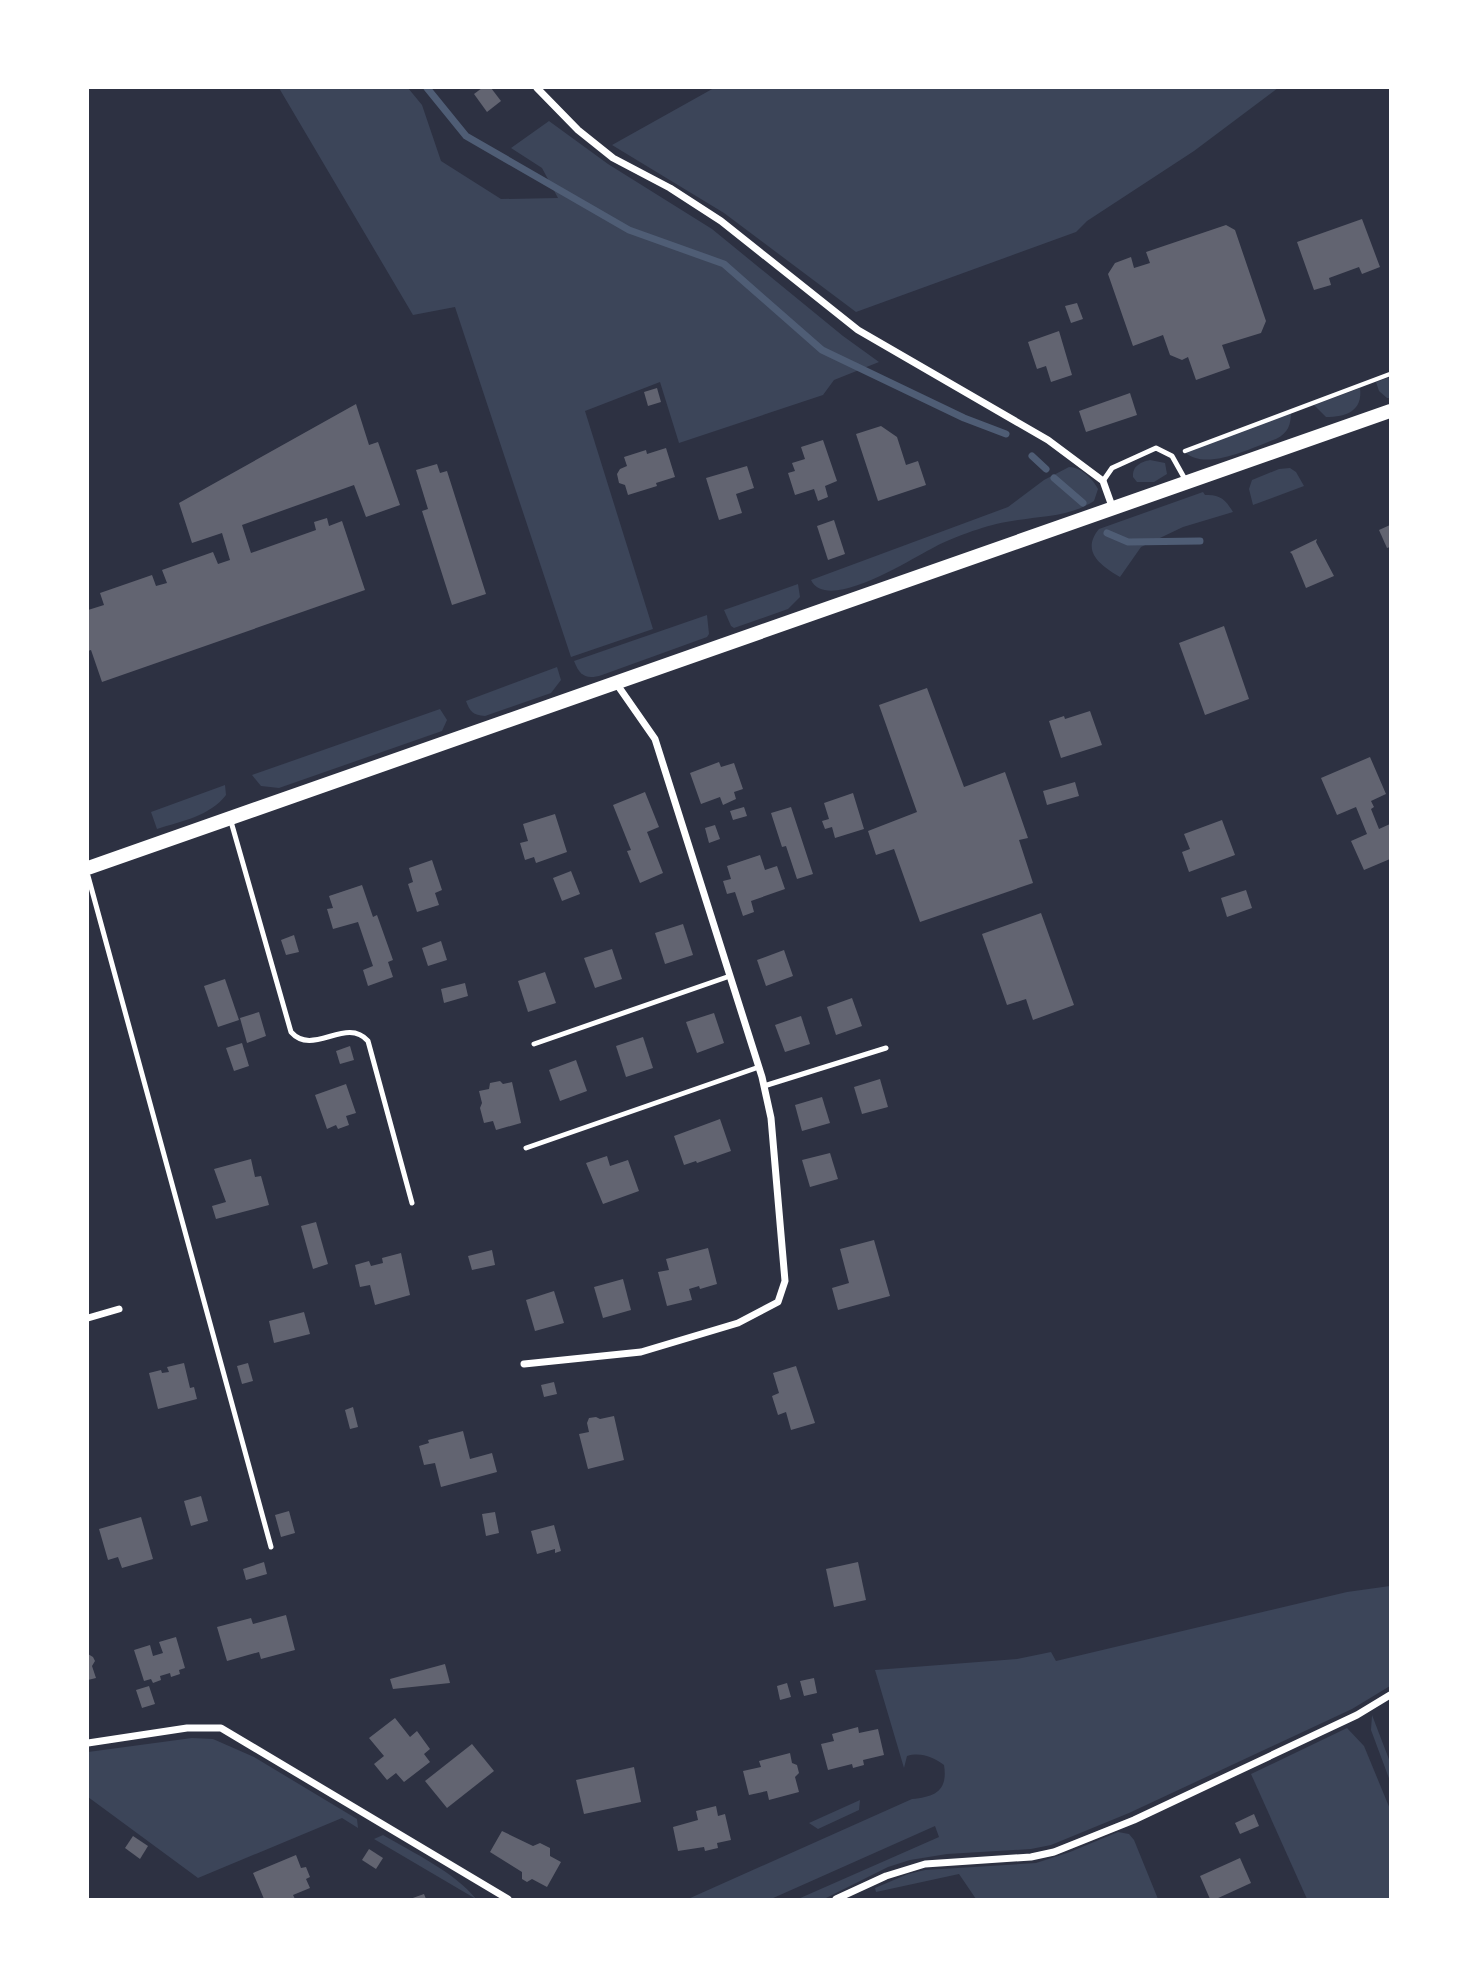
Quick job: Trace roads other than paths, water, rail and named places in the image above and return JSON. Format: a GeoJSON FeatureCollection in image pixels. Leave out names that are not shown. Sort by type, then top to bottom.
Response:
{"type":"FeatureCollection","features":[{"type":"Feature","properties":{"kind":"main road"},"geometry":{"type":"LineString","coordinates":[[88,868],[1391,411]]}},
{"type":"Feature","properties":{"kind":"street"},"geometry":{"type":"LineString","coordinates":[[537,88],[578,130],[613,158],[670,188],[721,221],[858,330],[1048,440],[1103,481],[1113,509]]}},
{"type":"Feature","properties":{"kind":"street"},"geometry":{"type":"LineString","coordinates":[[524,1364],[641,1352],[738,1323],[778,1302],[785,1281],[771,1118],[759,1067],[654,739],[616,683]]}},
{"type":"Feature","properties":{"kind":"street"},"geometry":{"type":"LineString","coordinates":[[88,1318],[119,1309]]}},
{"type":"Feature","properties":{"kind":"street"},"geometry":{"type":"LineString","coordinates":[[836,1899],[886,1876],[925,1864],[1031,1857],[1054,1852],[1146,1814],[1357,1715],[1391,1695]]}},
{"type":"Feature","properties":{"kind":"street"},"geometry":{"type":"LineString","coordinates":[[88,1743],[187,1728],[221,1728],[508,1899]]}},
{"type":"Feature","properties":{"kind":"lane"},"geometry":{"type":"LineString","coordinates":[[1103,481],[1112,468],[1156,448],[1172,456],[1188,483]]}},
{"type":"Feature","properties":{"kind":"lane"},"geometry":{"type":"LineString","coordinates":[[230,818],[291,1032],[297,1039],[307,1041],[352,1031],[361,1033],[368,1041],[412,1203]]}},
{"type":"Feature","properties":{"kind":"lane"},"geometry":{"type":"LineString","coordinates":[[88,876],[271,1547]]}},
{"type":"Feature","properties":{"kind":"lane"},"geometry":{"type":"LineString","coordinates":[[534,1044],[730,976]]}},
{"type":"Feature","properties":{"kind":"lane"},"geometry":{"type":"LineString","coordinates":[[764,1086],[886,1048]]}},
{"type":"Feature","properties":{"kind":"lane"},"geometry":{"type":"LineString","coordinates":[[526,1148],[759,1067]]}},
{"type":"Feature","properties":{"kind":"waterway"},"geometry":{"type":"LineString","coordinates":[[427,88],[466,136],[629,230],[724,264],[822,350],[964,418],[1006,434]]}},
{"type":"Feature","properties":{"kind":"waterway"},"geometry":{"type":"LineString","coordinates":[[1032,456],[1046,469]]}},
{"type":"Feature","properties":{"kind":"waterway"},"geometry":{"type":"LineString","coordinates":[[1054,478],[1083,503]]}},
{"type":"Feature","properties":{"kind":"waterway"},"geometry":{"type":"LineString","coordinates":[[1107,533],[1128,542],[1200,541]]}}]}
